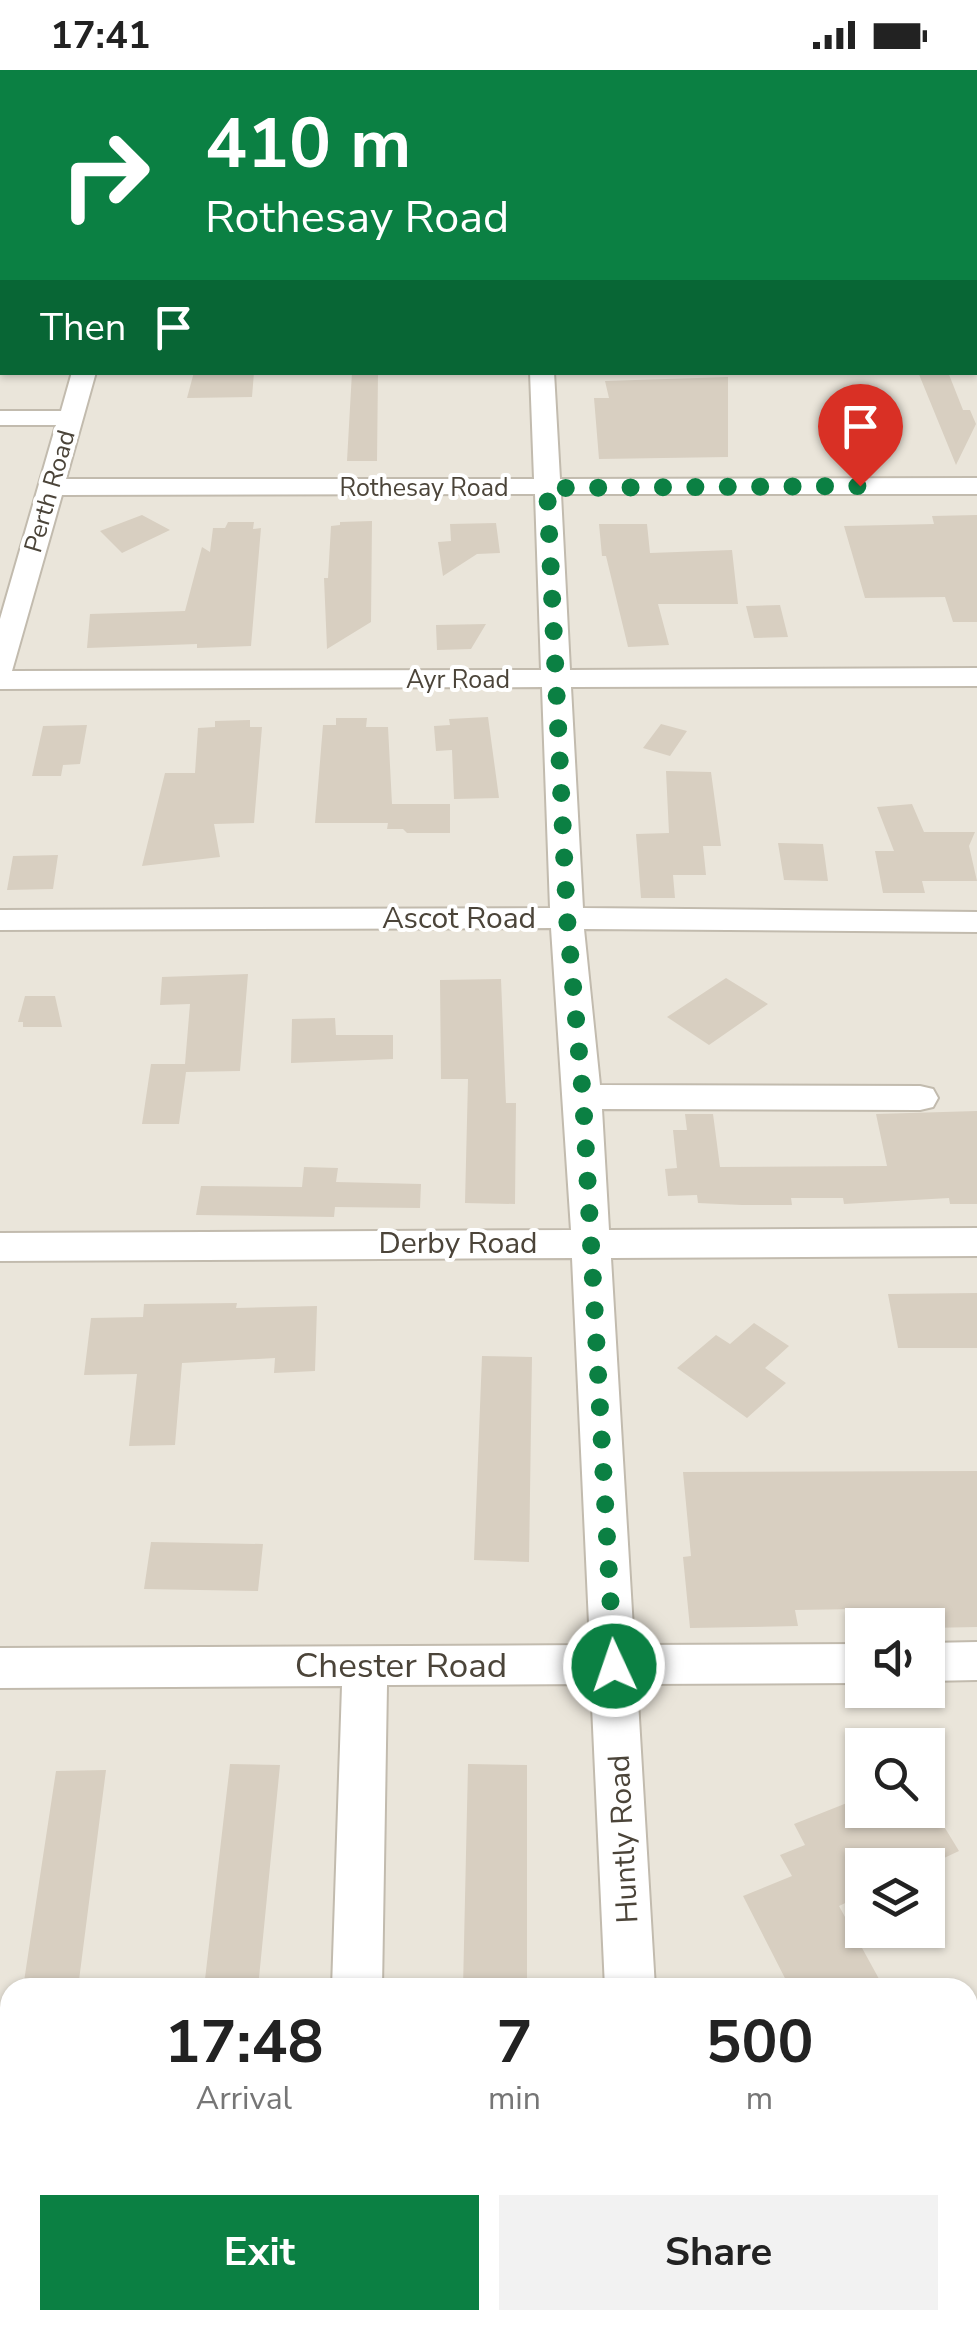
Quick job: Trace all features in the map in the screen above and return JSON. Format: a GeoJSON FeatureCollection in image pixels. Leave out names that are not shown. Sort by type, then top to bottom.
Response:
{"type":"FeatureCollection","features":[{"type":"Feature","properties":{"kind":"street","name":"Perth Road"},"geometry":{"type":"LineString","coordinates":[[0,668],[83,375]]}},
{"type":"Feature","properties":{"kind":"street","name":"Huntly Road"},"geometry":{"type":"LineString","coordinates":[[542,375],[567,918],[583,1097],[630,1978]]}},
{"type":"Feature","properties":{"kind":"street"},"geometry":{"type":"LineString","coordinates":[[0,418],[70,418]]}},
{"type":"Feature","properties":{"kind":"street","name":"Rothesay Road"},"geometry":{"type":"LineString","coordinates":[[52,486],[977,486]]}},
{"type":"Feature","properties":{"kind":"street"},"geometry":{"type":"LineString","coordinates":[[0,556],[31,556]]}},
{"type":"Feature","properties":{"kind":"street","name":"Ayr Road"},"geometry":{"type":"LineString","coordinates":[[0,680],[977,677]]}},
{"type":"Feature","properties":{"kind":"street","name":"Ascot Road"},"geometry":{"type":"LineString","coordinates":[[0,920],[567,918],[977,922]]}},
{"type":"Feature","properties":{"kind":"street"},"geometry":{"type":"LineString","coordinates":[[583,1097],[920,1098]]}},
{"type":"Feature","properties":{"kind":"street","name":"Derby Road"},"geometry":{"type":"LineString","coordinates":[[0,1247],[977,1242]]}},
{"type":"Feature","properties":{"kind":"street"},"geometry":{"type":"LineString","coordinates":[[945,1662],[977,1661]]}},
{"type":"Feature","properties":{"kind":"street","name":"Chester Road"},"geometry":{"type":"LineString","coordinates":[[0,1668],[845,1662]]}},
{"type":"Feature","properties":{"kind":"street"},"geometry":{"type":"LineString","coordinates":[[356,1978],[365,1664]]}},
{"type":"Feature","properties":{"kind":"shaded area"},"geometry":{"type":"Polygon","coordinates":[[[0,375],[977,375],[977,1978],[0,1978],[0,375]]]}},
{"type":"Feature","properties":{"kind":"building"},"geometry":{"type":"Polygon","coordinates":[[[193,375],[254,375],[252,397],[187,398],[193,375]]]}},
{"type":"Feature","properties":{"kind":"building"},"geometry":{"type":"Polygon","coordinates":[[[352,375],[378,375],[377,461],[347,461],[352,375]]]}},
{"type":"Feature","properties":{"kind":"building"},"geometry":{"type":"Polygon","coordinates":[[[919,375],[949,375],[963,410],[970,410],[976,424],[956,465],[919,375]]]}},
{"type":"Feature","properties":{"kind":"building"},"geometry":{"type":"Polygon","coordinates":[[[728,377],[728,457],[599,459],[594,398],[609,398],[605,381],[728,377]]]}},
{"type":"Feature","properties":{"kind":"building"},"geometry":{"type":"Polygon","coordinates":[[[142,515],[170,530],[122,553],[100,531],[142,515]]]}},
{"type":"Feature","properties":{"kind":"building"},"geometry":{"type":"Polygon","coordinates":[[[977,515],[977,622],[953,622],[945,597],[865,598],[844,526],[934,524],[932,516],[977,515]]]}},
{"type":"Feature","properties":{"kind":"building"},"geometry":{"type":"Polygon","coordinates":[[[372,521],[371,622],[327,649],[324,578],[328,578],[331,526],[372,521]]]}},
{"type":"Feature","properties":{"kind":"building"},"geometry":{"type":"Polygon","coordinates":[[[228,522],[254,522],[253,529],[261,528],[251,646],[87,648],[90,614],[185,611],[202,547],[210,552],[213,528],[225,528],[228,522]]]}},
{"type":"Feature","properties":{"kind":"building"},"geometry":{"type":"Polygon","coordinates":[[[496,523],[500,553],[477,554],[443,576],[438,542],[451,541],[450,524],[496,523]]]}},
{"type":"Feature","properties":{"kind":"building"},"geometry":{"type":"Polygon","coordinates":[[[599,524],[647,524],[650,553],[732,550],[738,604],[658,604],[669,645],[628,647],[606,556],[602,556],[599,524]]]}},
{"type":"Feature","properties":{"kind":"building"},"geometry":{"type":"Polygon","coordinates":[[[780,605],[788,637],[754,638],[746,606],[780,605]]]}},
{"type":"Feature","properties":{"kind":"building"},"geometry":{"type":"Polygon","coordinates":[[[486,624],[471,649],[437,650],[436,625],[486,624]]]}},
{"type":"Feature","properties":{"kind":"building"},"geometry":{"type":"Polygon","coordinates":[[[488,717],[499,798],[454,799],[452,750],[436,751],[434,726],[450,725],[449,719],[488,717]]]}},
{"type":"Feature","properties":{"kind":"building"},"geometry":{"type":"Polygon","coordinates":[[[336,718],[367,718],[366,727],[388,727],[392,804],[450,804],[450,833],[407,833],[403,829],[387,829],[388,823],[315,823],[323,725],[336,725],[336,718]]]}},
{"type":"Feature","properties":{"kind":"building"},"geometry":{"type":"Polygon","coordinates":[[[250,720],[250,727],[262,727],[254,823],[214,824],[220,857],[142,866],[165,773],[195,773],[198,728],[215,727],[215,721],[250,720]]]}},
{"type":"Feature","properties":{"kind":"building"},"geometry":{"type":"Polygon","coordinates":[[[661,724],[687,731],[670,756],[643,748],[661,724]]]}},
{"type":"Feature","properties":{"kind":"building"},"geometry":{"type":"Polygon","coordinates":[[[87,725],[80,764],[63,765],[61,776],[32,776],[43,726],[87,725]]]}},
{"type":"Feature","properties":{"kind":"building"},"geometry":{"type":"Polygon","coordinates":[[[666,771],[711,772],[721,846],[703,846],[706,875],[673,875],[675,898],[641,898],[636,834],[669,833],[666,771]]]}},
{"type":"Feature","properties":{"kind":"building"},"geometry":{"type":"Polygon","coordinates":[[[912,804],[924,832],[975,832],[969,846],[977,881],[922,881],[925,893],[883,893],[875,851],[894,851],[877,807],[912,804]]]}},
{"type":"Feature","properties":{"kind":"building"},"geometry":{"type":"Polygon","coordinates":[[[778,843],[823,844],[828,881],[784,880],[778,843]]]}},
{"type":"Feature","properties":{"kind":"building"},"geometry":{"type":"Polygon","coordinates":[[[58,855],[53,889],[7,890],[13,856],[58,855]]]}},
{"type":"Feature","properties":{"kind":"building"},"geometry":{"type":"Polygon","coordinates":[[[248,974],[240,1071],[186,1072],[179,1124],[142,1124],[151,1064],[185,1064],[190,1004],[160,1005],[162,977],[248,974]]]}},
{"type":"Feature","properties":{"kind":"building"},"geometry":{"type":"Polygon","coordinates":[[[726,978],[768,1004],[709,1045],[667,1017],[726,978]]]}},
{"type":"Feature","properties":{"kind":"building"},"geometry":{"type":"Polygon","coordinates":[[[501,979],[506,1103],[516,1103],[515,1204],[465,1203],[468,1079],[441,1079],[440,980],[501,979]]]}},
{"type":"Feature","properties":{"kind":"building"},"geometry":{"type":"Polygon","coordinates":[[[25,996],[55,996],[62,1027],[23,1027],[23,1022],[18,1022],[25,996]]]}},
{"type":"Feature","properties":{"kind":"building"},"geometry":{"type":"Polygon","coordinates":[[[335,1018],[336,1035],[393,1035],[393,1059],[291,1063],[292,1019],[335,1018]]]}},
{"type":"Feature","properties":{"kind":"building"},"geometry":{"type":"Polygon","coordinates":[[[977,1111],[977,1204],[950,1204],[949,1198],[844,1204],[843,1198],[791,1198],[792,1205],[742,1205],[698,1203],[697,1195],[668,1196],[665,1169],[677,1168],[673,1130],[687,1130],[685,1114],[713,1114],[720,1167],[887,1166],[876,1114],[977,1111]]]}},
{"type":"Feature","properties":{"kind":"building"},"geometry":{"type":"Polygon","coordinates":[[[304,1167],[338,1168],[336,1182],[421,1184],[420,1208],[335,1207],[334,1217],[196,1215],[201,1186],[302,1187],[304,1167]]]}},
{"type":"Feature","properties":{"kind":"building"},"geometry":{"type":"Polygon","coordinates":[[[977,1293],[977,1348],[898,1348],[888,1294],[977,1293]]]}},
{"type":"Feature","properties":{"kind":"building"},"geometry":{"type":"Polygon","coordinates":[[[237,1303],[236,1308],[317,1306],[315,1371],[274,1373],[275,1358],[182,1363],[175,1445],[129,1446],[137,1374],[84,1375],[91,1318],[143,1317],[144,1304],[237,1303]]]}},
{"type":"Feature","properties":{"kind":"building"},"geometry":{"type":"Polygon","coordinates":[[[754,1323],[789,1346],[765,1368],[786,1383],[747,1418],[677,1368],[716,1335],[730,1344],[754,1323]]]}},
{"type":"Feature","properties":{"kind":"building"},"geometry":{"type":"Polygon","coordinates":[[[482,1356],[532,1357],[529,1562],[474,1560],[482,1356]]]}},
{"type":"Feature","properties":{"kind":"building"},"geometry":{"type":"Polygon","coordinates":[[[977,1471],[977,1627],[945,1628],[945,1608],[845,1608],[795,1610],[798,1626],[690,1628],[683,1557],[691,1556],[683,1472],[977,1471]]]}},
{"type":"Feature","properties":{"kind":"building"},"geometry":{"type":"Polygon","coordinates":[[[151,1542],[263,1544],[258,1591],[144,1589],[151,1542]]]}},
{"type":"Feature","properties":{"kind":"building"},"geometry":{"type":"Polygon","coordinates":[[[230,1764],[280,1765],[259,1978],[205,1978],[230,1764]]]}},
{"type":"Feature","properties":{"kind":"building"},"geometry":{"type":"Polygon","coordinates":[[[468,1764],[527,1765],[527,1978],[463,1978],[468,1764]]]}},
{"type":"Feature","properties":{"kind":"building"},"geometry":{"type":"Polygon","coordinates":[[[106,1770],[79,1978],[25,1978],[56,1771],[106,1770]]]}},
{"type":"Feature","properties":{"kind":"building"},"geometry":{"type":"Polygon","coordinates":[[[845,1804],[845,1828],[945,1828],[959,1851],[945,1858],[945,1848],[845,1848],[845,1903],[839,1906],[845,1917],[845,1948],[862,1948],[879,1978],[785,1978],[743,1896],[792,1876],[780,1855],[805,1845],[794,1824],[845,1804]]]}},
{"type":"Feature","properties":{"kind":"route"},"geometry":{"type":"LineString","coordinates":[[614,1666],[583,1097],[567,918],[547,488],[860,486]]}}]}
